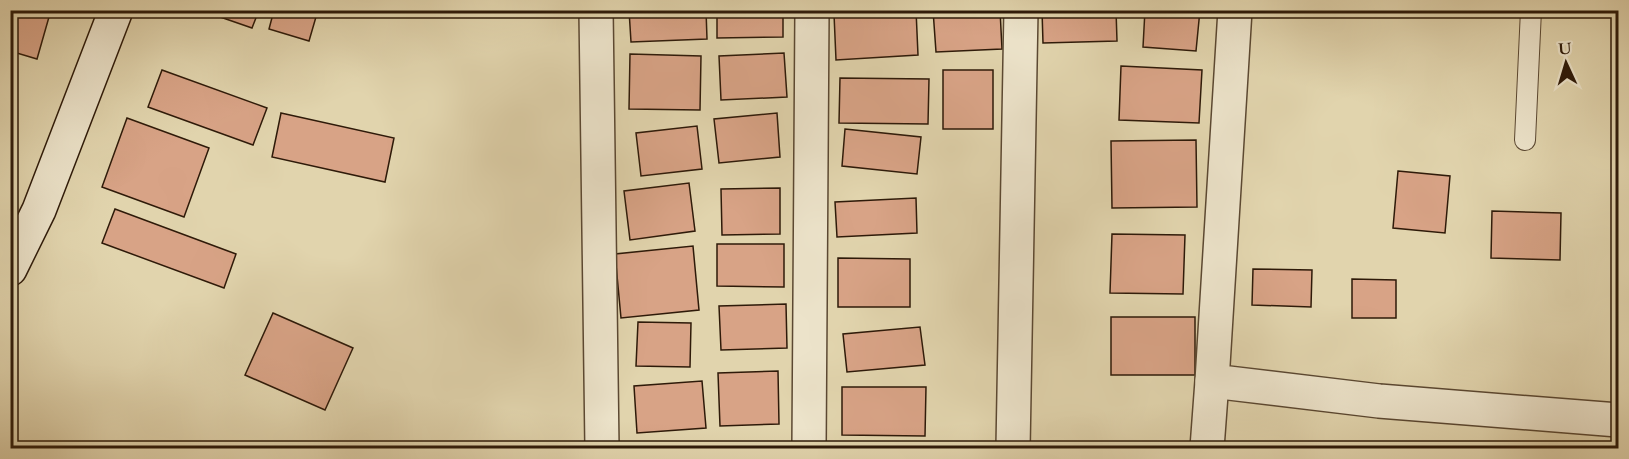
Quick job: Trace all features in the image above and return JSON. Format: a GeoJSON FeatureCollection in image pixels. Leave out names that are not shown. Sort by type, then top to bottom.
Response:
{"type":"FeatureCollection","features":[{"type":"Feature","properties":{"kind":"street"},"geometry":{"type":"LineString","coordinates":[[10,269],[39,210],[116,10]]}},
{"type":"Feature","properties":{"kind":"street"},"geometry":{"type":"LineString","coordinates":[[596,10],[602,448]]}},
{"type":"Feature","properties":{"kind":"street"},"geometry":{"type":"LineString","coordinates":[[809,448],[812,10]]}},
{"type":"Feature","properties":{"kind":"street"},"geometry":{"type":"LineString","coordinates":[[1013,448],[1021,10]]}},
{"type":"Feature","properties":{"kind":"street"},"geometry":{"type":"LineString","coordinates":[[1207,448],[1235,10]]}},
{"type":"Feature","properties":{"kind":"street"},"geometry":{"type":"LineString","coordinates":[[1212,381],[1379,401],[1618,420]]}},
{"type":"Feature","properties":{"kind":"lane"},"geometry":{"type":"LineString","coordinates":[[1524,140],[1531,10]]}},
{"type":"Feature","properties":{"kind":"building"},"geometry":{"type":"Polygon","coordinates":[[[10,10],[51,10],[37,59],[10,51],[10,10]]]}},
{"type":"Feature","properties":{"kind":"building"},"geometry":{"type":"Polygon","coordinates":[[[200,10],[259,10],[252,28],[200,10]]]}},
{"type":"Feature","properties":{"kind":"building"},"geometry":{"type":"Polygon","coordinates":[[[274,10],[318,10],[309,41],[269,29],[274,10]]]}},
{"type":"Feature","properties":{"kind":"building"},"geometry":{"type":"Polygon","coordinates":[[[629,10],[706,10],[707,39],[631,42],[629,10]]]}},
{"type":"Feature","properties":{"kind":"building"},"geometry":{"type":"Polygon","coordinates":[[[717,10],[783,10],[783,37],[717,38],[717,10]]]}},
{"type":"Feature","properties":{"kind":"building"},"geometry":{"type":"Polygon","coordinates":[[[916,10],[918,55],[836,60],[834,14],[916,10]]]}},
{"type":"Feature","properties":{"kind":"building"},"geometry":{"type":"Polygon","coordinates":[[[933,10],[1000,10],[1002,49],[936,52],[933,10]]]}},
{"type":"Feature","properties":{"kind":"building"},"geometry":{"type":"Polygon","coordinates":[[[1042,10],[1116,10],[1117,41],[1043,43],[1042,10]]]}},
{"type":"Feature","properties":{"kind":"building"},"geometry":{"type":"Polygon","coordinates":[[[1145,10],[1200,10],[1196,51],[1143,47],[1145,10]]]}},
{"type":"Feature","properties":{"kind":"building"},"geometry":{"type":"Polygon","coordinates":[[[784,53],[787,97],[721,100],[719,56],[784,53]]]}},
{"type":"Feature","properties":{"kind":"building"},"geometry":{"type":"Polygon","coordinates":[[[630,54],[701,56],[700,110],[629,109],[630,54]]]}},
{"type":"Feature","properties":{"kind":"building"},"geometry":{"type":"Polygon","coordinates":[[[1121,66],[1202,70],[1199,123],[1119,120],[1121,66]]]}},
{"type":"Feature","properties":{"kind":"building"},"geometry":{"type":"Polygon","coordinates":[[[162,70],[267,108],[253,145],[148,107],[162,70]]]}},
{"type":"Feature","properties":{"kind":"building"},"geometry":{"type":"Polygon","coordinates":[[[943,70],[993,70],[993,129],[943,129],[943,70]]]}},
{"type":"Feature","properties":{"kind":"building"},"geometry":{"type":"Polygon","coordinates":[[[840,78],[929,79],[928,124],[839,123],[840,78]]]}},
{"type":"Feature","properties":{"kind":"building"},"geometry":{"type":"Polygon","coordinates":[[[281,113],[394,138],[385,182],[272,157],[281,113]]]}},
{"type":"Feature","properties":{"kind":"building"},"geometry":{"type":"Polygon","coordinates":[[[777,113],[780,157],[719,163],[714,119],[777,113]]]}},
{"type":"Feature","properties":{"kind":"building"},"geometry":{"type":"Polygon","coordinates":[[[127,118],[209,148],[184,217],[102,187],[127,118]]]}},
{"type":"Feature","properties":{"kind":"building"},"geometry":{"type":"Polygon","coordinates":[[[697,126],[702,169],[641,176],[636,133],[697,126]]]}},
{"type":"Feature","properties":{"kind":"building"},"geometry":{"type":"Polygon","coordinates":[[[845,129],[921,137],[917,174],[842,166],[845,129]]]}},
{"type":"Feature","properties":{"kind":"building"},"geometry":{"type":"Polygon","coordinates":[[[1196,140],[1197,207],[1112,208],[1111,141],[1196,140]]]}},
{"type":"Feature","properties":{"kind":"building"},"geometry":{"type":"Polygon","coordinates":[[[1398,171],[1450,176],[1445,233],[1393,228],[1398,171]]]}},
{"type":"Feature","properties":{"kind":"building"},"geometry":{"type":"Polygon","coordinates":[[[689,183],[695,231],[630,240],[624,191],[689,183]]]}},
{"type":"Feature","properties":{"kind":"building"},"geometry":{"type":"Polygon","coordinates":[[[780,188],[780,234],[722,235],[721,189],[780,188]]]}},
{"type":"Feature","properties":{"kind":"building"},"geometry":{"type":"Polygon","coordinates":[[[916,198],[917,233],[837,237],[835,202],[916,198]]]}},
{"type":"Feature","properties":{"kind":"building"},"geometry":{"type":"Polygon","coordinates":[[[115,209],[236,254],[224,288],[102,243],[115,209]]]}},
{"type":"Feature","properties":{"kind":"building"},"geometry":{"type":"Polygon","coordinates":[[[1492,211],[1561,213],[1560,260],[1491,258],[1492,211]]]}},
{"type":"Feature","properties":{"kind":"building"},"geometry":{"type":"Polygon","coordinates":[[[1112,234],[1185,235],[1183,294],[1110,293],[1112,234]]]}},
{"type":"Feature","properties":{"kind":"building"},"geometry":{"type":"Polygon","coordinates":[[[717,244],[784,244],[784,287],[717,286],[717,244]]]}},
{"type":"Feature","properties":{"kind":"building"},"geometry":{"type":"Polygon","coordinates":[[[693,246],[699,310],[621,318],[615,254],[693,246]]]}},
{"type":"Feature","properties":{"kind":"building"},"geometry":{"type":"Polygon","coordinates":[[[838,258],[910,259],[910,307],[838,307],[838,258]]]}},
{"type":"Feature","properties":{"kind":"building"},"geometry":{"type":"Polygon","coordinates":[[[1253,269],[1312,270],[1311,307],[1252,305],[1253,269]]]}},
{"type":"Feature","properties":{"kind":"building"},"geometry":{"type":"Polygon","coordinates":[[[1352,279],[1396,280],[1396,318],[1352,318],[1352,279]]]}},
{"type":"Feature","properties":{"kind":"building"},"geometry":{"type":"Polygon","coordinates":[[[786,304],[787,348],[721,350],[719,306],[786,304]]]}},
{"type":"Feature","properties":{"kind":"building"},"geometry":{"type":"Polygon","coordinates":[[[273,313],[353,348],[325,410],[245,375],[273,313]]]}},
{"type":"Feature","properties":{"kind":"building"},"geometry":{"type":"Polygon","coordinates":[[[1111,317],[1195,317],[1195,375],[1111,375],[1111,317]]]}},
{"type":"Feature","properties":{"kind":"building"},"geometry":{"type":"Polygon","coordinates":[[[638,322],[691,323],[690,367],[636,366],[638,322]]]}},
{"type":"Feature","properties":{"kind":"building"},"geometry":{"type":"Polygon","coordinates":[[[920,327],[925,365],[847,372],[843,334],[920,327]]]}},
{"type":"Feature","properties":{"kind":"building"},"geometry":{"type":"Polygon","coordinates":[[[778,371],[779,424],[720,426],[718,373],[778,371]]]}},
{"type":"Feature","properties":{"kind":"building"},"geometry":{"type":"Polygon","coordinates":[[[702,381],[706,428],[637,433],[634,386],[702,381]]]}},
{"type":"Feature","properties":{"kind":"building"},"geometry":{"type":"Polygon","coordinates":[[[842,387],[926,387],[925,436],[842,435],[842,387]]]}},
{"type":"Feature","properties":{"kind":"building"},"geometry":{"type":"Polygon","coordinates":[[[786,444],[787,448],[737,448],[786,444]]]}}]}
